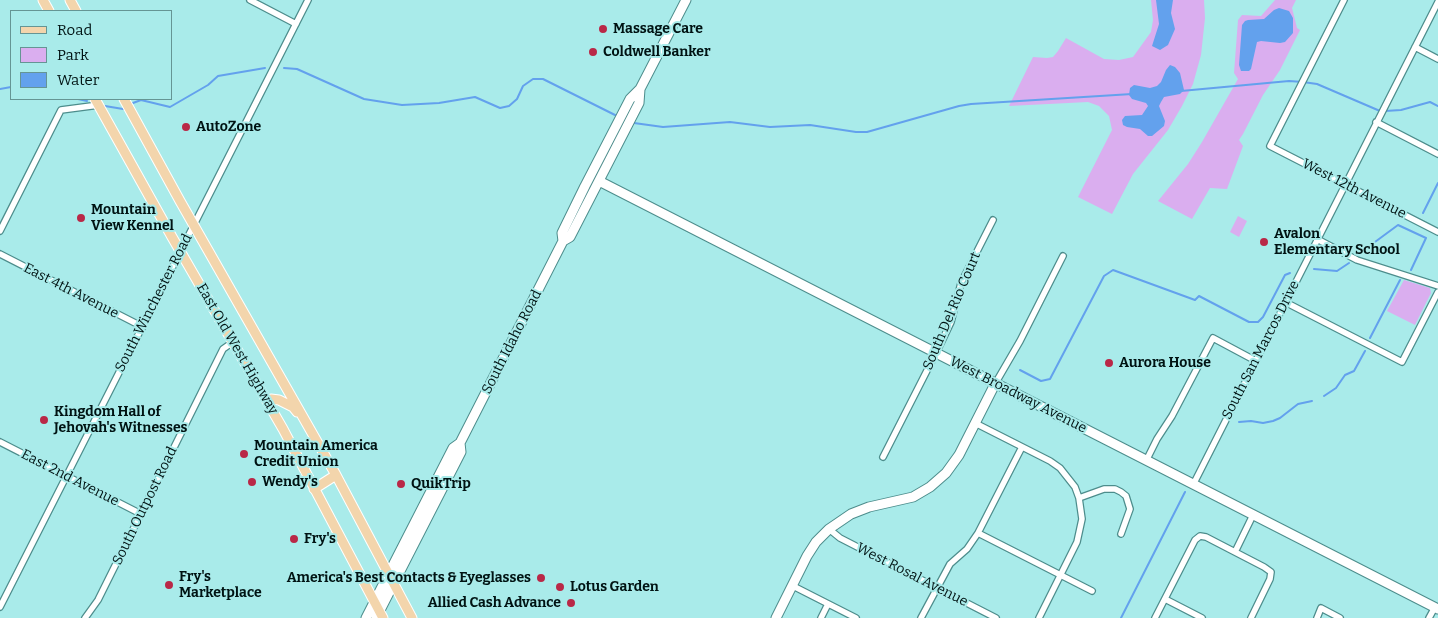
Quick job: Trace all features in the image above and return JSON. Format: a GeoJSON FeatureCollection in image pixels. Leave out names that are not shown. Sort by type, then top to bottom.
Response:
{"type":"FeatureCollection","features":[{"type":"Feature","properties":{"kind":"main road","name":"South Idaho Road"},"geometry":{"type":"LineString","coordinates":[[563,241],[562,233],[624,120],[639,103],[640,88],[686,0]]}},
{"type":"Feature","properties":{"kind":"main road","name":"East Old West Highway"},"geometry":{"type":"LineString","coordinates":[[125,100],[193,225],[309,425],[412,618]]}},
{"type":"Feature","properties":{"kind":"main road","name":"East Old West Highway"},"geometry":{"type":"LineString","coordinates":[[97,102],[180,252],[267,401],[380,616]]}},
{"type":"Feature","properties":{"kind":"main road","name":"South Idaho Road"},"geometry":{"type":"LineString","coordinates":[[366,618],[453,448],[460,443],[563,241],[570,237],[599,181],[624,120]]}},
{"type":"Feature","properties":{"kind":"main road","name":"West Broadway Avenue"},"geometry":{"type":"LineString","coordinates":[[599,181],[1436,608]]}},
{"type":"Feature","properties":{"kind":"main road"},"geometry":{"type":"LineString","coordinates":[[776,618],[807,556],[816,542],[829,529],[851,514],[869,507],[905,500],[930,487],[946,473],[955,461],[995,384]]}},
{"type":"Feature","properties":{"kind":"main road"},"geometry":{"type":"LineString","coordinates":[[267,401],[275,399],[289,404],[309,425]]}},
{"type":"Feature","properties":{"kind":"main road","name":"South Idaho Road"},"geometry":{"type":"LineString","coordinates":[[380,616],[394,584],[461,452],[460,443]]}},
{"type":"Feature","properties":{"kind":"main road"},"geometry":{"type":"LineString","coordinates":[[314,489],[336,475]]}},
{"type":"Feature","properties":{"kind":"street"},"geometry":{"type":"LineString","coordinates":[[250,0],[296,24]]}},
{"type":"Feature","properties":{"kind":"street","name":"South Winchester Road"},"geometry":{"type":"LineString","coordinates":[[0,607],[308,0]]}},
{"type":"Feature","properties":{"kind":"street","name":"West 12th Avenue"},"geometry":{"type":"LineString","coordinates":[[1344,0],[1270,146],[1438,232]]}},
{"type":"Feature","properties":{"kind":"street","name":"South San Marcos Drive"},"geometry":{"type":"LineString","coordinates":[[1193,484],[1438,2]]}},
{"type":"Feature","properties":{"kind":"street"},"geometry":{"type":"LineString","coordinates":[[1415,48],[1438,59]]}},
{"type":"Feature","properties":{"kind":"street"},"geometry":{"type":"LineString","coordinates":[[0,231],[61,110],[97,102]]}},
{"type":"Feature","properties":{"kind":"street"},"geometry":{"type":"LineString","coordinates":[[1376,122],[1438,154]]}},
{"type":"Feature","properties":{"kind":"street","name":"South Del Rio Court"},"geometry":{"type":"LineString","coordinates":[[884,457],[951,322],[961,283],[993,220]]}},
{"type":"Feature","properties":{"kind":"street"},"geometry":{"type":"LineString","coordinates":[[1317,239],[1357,260],[1438,286]]}},
{"type":"Feature","properties":{"kind":"street","name":"East 4th Avenue"},"geometry":{"type":"LineString","coordinates":[[0,254],[143,327]]}},
{"type":"Feature","properties":{"kind":"street"},"geometry":{"type":"LineString","coordinates":[[995,384],[1020,341],[1064,256]]}},
{"type":"Feature","properties":{"kind":"street"},"geometry":{"type":"LineString","coordinates":[[1285,302],[1402,362],[1438,292]]}},
{"type":"Feature","properties":{"kind":"street"},"geometry":{"type":"LineString","coordinates":[[1146,461],[1213,338],[1256,361]]}},
{"type":"Feature","properties":{"kind":"street","name":"South Outpost Road"},"geometry":{"type":"LineString","coordinates":[[85,618],[98,600],[223,349],[233,342]]}},
{"type":"Feature","properties":{"kind":"street"},"geometry":{"type":"LineString","coordinates":[[975,424],[1060,468],[1072,482],[1079,498],[1082,518],[1081,530],[1077,542],[1039,618]]}},
{"type":"Feature","properties":{"kind":"street","name":"East 2nd Avenue"},"geometry":{"type":"LineString","coordinates":[[0,442],[141,514]]}},
{"type":"Feature","properties":{"kind":"street"},"geometry":{"type":"LineString","coordinates":[[921,618],[950,564],[967,549],[978,533],[1022,447]]}},
{"type":"Feature","properties":{"kind":"street"},"geometry":{"type":"LineString","coordinates":[[1079,498],[1104,489],[1115,488],[1126,496],[1130,509],[1121,534]]}},
{"type":"Feature","properties":{"kind":"street"},"geometry":{"type":"LineString","coordinates":[[1235,552],[1253,515]]}},
{"type":"Feature","properties":{"kind":"street","name":"West Rosal Avenue"},"geometry":{"type":"LineString","coordinates":[[829,529],[840,538],[996,618]]}},
{"type":"Feature","properties":{"kind":"street"},"geometry":{"type":"LineString","coordinates":[[978,533],[1092,592]]}},
{"type":"Feature","properties":{"kind":"street"},"geometry":{"type":"LineString","coordinates":[[1155,618],[1195,540],[1200,536],[1206,537],[1264,567],[1270,572],[1270,579],[1251,618]]}},
{"type":"Feature","properties":{"kind":"street"},"geometry":{"type":"LineString","coordinates":[[793,586],[856,618]]}},
{"type":"Feature","properties":{"kind":"street"},"geometry":{"type":"LineString","coordinates":[[1165,599],[1202,618]]}},
{"type":"Feature","properties":{"kind":"street"},"geometry":{"type":"LineString","coordinates":[[821,618],[828,604]]}},
{"type":"Feature","properties":{"kind":"street"},"geometry":{"type":"LineString","coordinates":[[1316,618],[1321,608],[1340,618]]}},
{"type":"Feature","properties":{"kind":"street"},"geometry":{"type":"LineString","coordinates":[[1429,618],[1436,608]]}},
{"type":"Feature","properties":{"kind":"green space"},"geometry":{"type":"Polygon","coordinates":[[[1151,0],[1204,0],[1205,18],[1201,55],[1193,84],[1182,106],[1168,130],[1133,174],[1112,214],[1078,197],[1112,130],[1109,116],[1099,106],[1088,102],[1009,106],[1033,57],[1053,57],[1066,38],[1104,59],[1119,60],[1133,57],[1151,32],[1153,20],[1151,0]]]}},
{"type":"Feature","properties":{"kind":"green space"},"geometry":{"type":"Polygon","coordinates":[[[1275,0],[1296,0],[1292,8],[1297,28],[1300,30],[1280,70],[1263,95],[1239,140],[1243,146],[1227,189],[1210,188],[1192,219],[1158,201],[1188,164],[1238,79],[1234,73],[1238,20],[1242,15],[1261,16],[1275,0]]]}},
{"type":"Feature","properties":{"kind":"green space"},"geometry":{"type":"Polygon","coordinates":[[[1238,216],[1247,221],[1239,237],[1230,232],[1238,216]]]}},
{"type":"Feature","properties":{"kind":"green space"},"geometry":{"type":"Polygon","coordinates":[[[1404,280],[1430,288],[1431,293],[1415,325],[1387,311],[1404,280]]]}},
{"type":"Feature","properties":{"kind":"water"},"geometry":{"type":"Polygon","coordinates":[[[1156,0],[1173,0],[1171,13],[1175,29],[1168,45],[1160,50],[1152,46],[1159,24],[1156,0]]]}},
{"type":"Feature","properties":{"kind":"water"},"geometry":{"type":"Polygon","coordinates":[[[1279,8],[1289,11],[1293,18],[1293,33],[1285,42],[1257,42],[1251,69],[1249,71],[1241,71],[1239,65],[1242,25],[1248,20],[1264,19],[1279,8]]]}},
{"type":"Feature","properties":{"kind":"water"},"geometry":{"type":"Polygon","coordinates":[[[1170,65],[1175,67],[1180,73],[1184,90],[1180,94],[1164,97],[1161,102],[1159,106],[1165,121],[1164,126],[1152,136],[1148,136],[1140,129],[1123,125],[1122,120],[1125,116],[1142,115],[1148,106],[1146,103],[1132,99],[1129,95],[1130,88],[1134,85],[1150,88],[1157,86],[1170,65]]]}},
{"type":"Feature","properties":{"kind":"waterway"},"geometry":{"type":"LineString","coordinates":[[133,103],[141,100],[170,107],[208,85],[218,76],[265,68]]}},
{"type":"Feature","properties":{"kind":"waterway"},"geometry":{"type":"LineString","coordinates":[[284,68],[297,69],[364,99],[402,105],[439,103],[475,97],[500,108],[509,106],[517,99],[523,86],[533,79],[543,79],[615,115]]}},
{"type":"Feature","properties":{"kind":"waterway"},"geometry":{"type":"LineString","coordinates":[[1181,91],[1289,81],[1303,82],[1317,84],[1380,111]]}},
{"type":"Feature","properties":{"kind":"waterway"},"geometry":{"type":"LineString","coordinates":[[0,89],[10,87]]}},
{"type":"Feature","properties":{"kind":"waterway"},"geometry":{"type":"LineString","coordinates":[[634,123],[663,127],[730,122],[770,127],[810,125],[867,132],[971,104],[1132,94]]}},
{"type":"Feature","properties":{"kind":"waterway"},"geometry":{"type":"LineString","coordinates":[[82,100],[87,101]]}},
{"type":"Feature","properties":{"kind":"waterway"},"geometry":{"type":"LineString","coordinates":[[1385,111],[1401,110],[1430,102],[1438,106]]}},
{"type":"Feature","properties":{"kind":"waterway"},"geometry":{"type":"LineString","coordinates":[[105,106],[123,109]]}},
{"type":"Feature","properties":{"kind":"waterway"},"geometry":{"type":"LineString","coordinates":[[1423,213],[1438,183]]}},
{"type":"Feature","properties":{"kind":"waterway"},"geometry":{"type":"LineString","coordinates":[[1360,253],[1398,225],[1426,238],[1411,270]]}},
{"type":"Feature","properties":{"kind":"waterway"},"geometry":{"type":"LineString","coordinates":[[1314,269],[1337,271],[1349,263]]}},
{"type":"Feature","properties":{"kind":"waterway"},"geometry":{"type":"LineString","coordinates":[[1020,370],[1041,381],[1050,379],[1104,276],[1113,270],[1195,300],[1199,296],[1249,322],[1258,322],[1263,317],[1285,275],[1290,273]]}},
{"type":"Feature","properties":{"kind":"waterway"},"geometry":{"type":"LineString","coordinates":[[1370,338],[1400,280]]}},
{"type":"Feature","properties":{"kind":"waterway"},"geometry":{"type":"LineString","coordinates":[[1324,396],[1336,388],[1345,375],[1354,371],[1365,351]]}},
{"type":"Feature","properties":{"kind":"waterway"},"geometry":{"type":"LineString","coordinates":[[1239,422],[1263,423],[1273,421],[1298,404],[1312,401]]}},
{"type":"Feature","properties":{"kind":"waterway"},"geometry":{"type":"LineString","coordinates":[[1121,618],[1185,492]]}},
{"type":"Feature","properties":{"kind":"place","name":"Massage Care"},"geometry":{"type":"Point","coordinates":[603,29]}},
{"type":"Feature","properties":{"kind":"place","name":"Coldwell Banker"},"geometry":{"type":"Point","coordinates":[593,52]}},
{"type":"Feature","properties":{"kind":"place","name":"AutoZone"},"geometry":{"type":"Point","coordinates":[186,127]}},
{"type":"Feature","properties":{"kind":"place","name":"Mountain View Kennel"},"geometry":{"type":"Point","coordinates":[81,218]}},
{"type":"Feature","properties":{"kind":"place","name":"Avalon Elementary School"},"geometry":{"type":"Point","coordinates":[1264,242]}},
{"type":"Feature","properties":{"kind":"place","name":"Aurora House"},"geometry":{"type":"Point","coordinates":[1109,363]}},
{"type":"Feature","properties":{"kind":"place","name":"Kingdom Hall of Jehovah's Witnesses"},"geometry":{"type":"Point","coordinates":[44,420]}},
{"type":"Feature","properties":{"kind":"place","name":"Mountain America Credit Union"},"geometry":{"type":"Point","coordinates":[244,454]}},
{"type":"Feature","properties":{"kind":"place","name":"Wendy's"},"geometry":{"type":"Point","coordinates":[252,482]}},
{"type":"Feature","properties":{"kind":"place","name":"QuikTrip"},"geometry":{"type":"Point","coordinates":[401,484]}},
{"type":"Feature","properties":{"kind":"place","name":"Fry's"},"geometry":{"type":"Point","coordinates":[294,539]}},
{"type":"Feature","properties":{"kind":"place","name":"America's Best Contacts & Eyeglasses"},"geometry":{"type":"Point","coordinates":[541,578]}},
{"type":"Feature","properties":{"kind":"place","name":"Fry's Marketplace"},"geometry":{"type":"Point","coordinates":[169,585]}},
{"type":"Feature","properties":{"kind":"place","name":"Lotus Garden"},"geometry":{"type":"Point","coordinates":[560,587]}},
{"type":"Feature","properties":{"kind":"place","name":"Allied Cash Advance"},"geometry":{"type":"Point","coordinates":[571,603]}}]}
